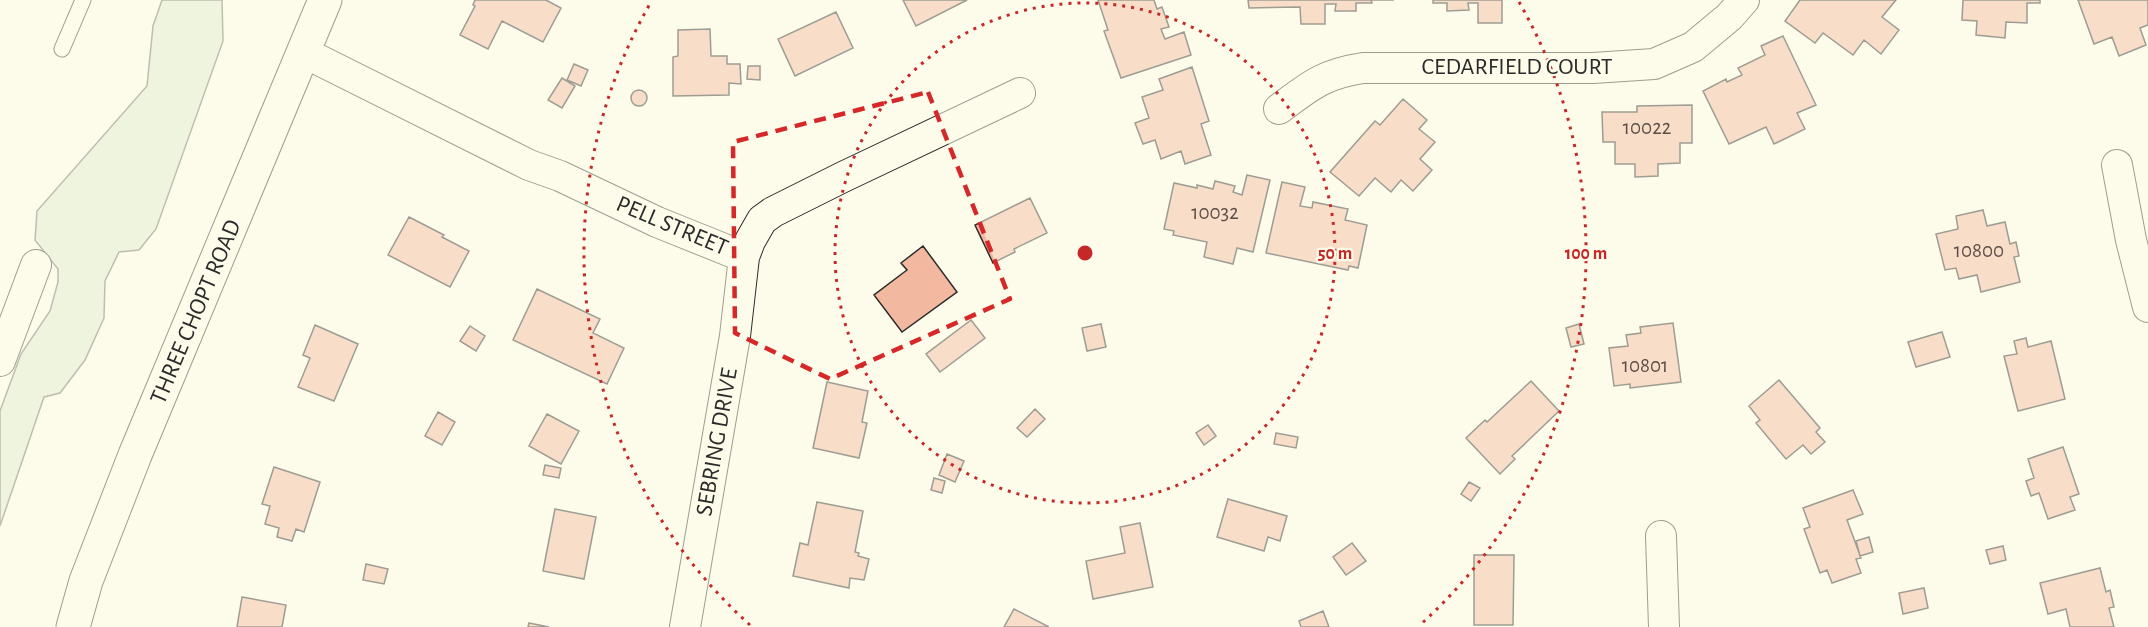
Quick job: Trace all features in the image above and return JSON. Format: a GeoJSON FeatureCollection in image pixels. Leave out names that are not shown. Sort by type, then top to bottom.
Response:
{"type":"FeatureCollection","features":[{"type":"Feature","properties":{"kind":"main road","name":"THREE CHOPT ROAD"},"geometry":{"type":"LineString","coordinates":[[73,627],[86,581],[135,455],[305,53],[325,0]]}},
{"type":"Feature","properties":{"kind":"street","name":"CEDARFIELD COURT"},"geometry":{"type":"LineString","coordinates":[[1279,109],[1318,80],[1343,70],[1363,68],[1593,68],[1653,64],[1694,48],[1729,17],[1744,0]]}},
{"type":"Feature","properties":{"kind":"street","name":"PELL STREET"},"geometry":{"type":"LineString","coordinates":[[305,53],[529,165],[560,176],[657,222],[744,257],[762,220],[773,212],[1020,93]]}},
{"type":"Feature","properties":{"kind":"street"},"geometry":{"type":"LineString","coordinates":[[2117,165],[2131,240],[2148,307]]}},
{"type":"Feature","properties":{"kind":"street","name":"SEBRING DRIVE"},"geometry":{"type":"LineString","coordinates":[[685,627],[735,336],[744,257]]}},
{"type":"Feature","properties":{"kind":"street"},"geometry":{"type":"LineString","coordinates":[[0,362],[36,265]]}},
{"type":"Feature","properties":{"kind":"street"},"geometry":{"type":"LineString","coordinates":[[1661,536],[1664,627]]}},
{"type":"Feature","properties":{"kind":"lane"},"geometry":{"type":"LineString","coordinates":[[62,49],[83,0]]}},
{"type":"Feature","properties":{"kind":"highlighted area"},"geometry":{"type":"Polygon","coordinates":[[[928,92],[1010,299],[830,379],[735,333],[733,142],[928,92]]]}},
{"type":"Feature","properties":{"kind":"green space"},"geometry":{"type":"Polygon","coordinates":[[[162,0],[222,0],[223,41],[156,229],[139,250],[119,252],[105,281],[104,318],[85,360],[60,393],[44,397],[0,526],[0,411],[21,354],[50,311],[58,282],[58,269],[35,240],[37,211],[147,86],[153,26],[162,0]]]}},
{"type":"Feature","properties":{"kind":"building"},"geometry":{"type":"Polygon","coordinates":[[[475,0],[546,0],[561,8],[543,42],[502,21],[488,49],[460,35],[475,6],[473,5],[475,0]]]}},
{"type":"Feature","properties":{"kind":"building"},"geometry":{"type":"Polygon","coordinates":[[[903,0],[967,0],[916,26],[903,0]]]}},
{"type":"Feature","properties":{"kind":"building"},"geometry":{"type":"Polygon","coordinates":[[[1098,0],[1154,0],[1157,9],[1162,7],[1169,27],[1161,29],[1165,39],[1184,32],[1191,55],[1121,78],[1104,31],[1108,30],[1098,0]]]}},
{"type":"Feature","properties":{"kind":"building"},"geometry":{"type":"Polygon","coordinates":[[[1248,0],[1371,0],[1372,3],[1356,3],[1356,11],[1335,11],[1336,4],[1325,4],[1325,24],[1301,24],[1300,7],[1249,8],[1248,0]]]}},
{"type":"Feature","properties":{"kind":"building"},"geometry":{"type":"Polygon","coordinates":[[[1433,0],[1502,0],[1502,23],[1478,23],[1478,3],[1468,3],[1469,10],[1447,11],[1447,3],[1433,3],[1433,0]]]}},
{"type":"Feature","properties":{"kind":"building"},"geometry":{"type":"Polygon","coordinates":[[[1800,0],[1896,0],[1882,17],[1899,30],[1881,54],[1864,40],[1853,55],[1823,33],[1815,43],[1785,21],[1800,0]]]}},
{"type":"Feature","properties":{"kind":"building"},"geometry":{"type":"Polygon","coordinates":[[[1963,0],[2040,0],[2040,3],[2027,3],[2027,23],[2006,22],[2005,38],[1976,35],[1977,21],[1962,20],[1963,0]]]}},
{"type":"Feature","properties":{"kind":"building"},"geometry":{"type":"Polygon","coordinates":[[[2078,0],[2148,0],[2148,25],[2140,28],[2146,45],[2119,56],[2112,37],[2094,44],[2078,0]]]}},
{"type":"Feature","properties":{"kind":"building"},"geometry":{"type":"Polygon","coordinates":[[[836,12],[853,48],[795,76],[778,39],[836,12]]]}},
{"type":"Feature","properties":{"kind":"building"},"geometry":{"type":"Polygon","coordinates":[[[710,29],[711,56],[727,56],[727,64],[740,64],[741,84],[729,83],[729,95],[673,96],[673,57],[678,56],[678,30],[710,29]]]}},
{"type":"Feature","properties":{"kind":"building"},"geometry":{"type":"Polygon","coordinates":[[[1783,36],[1816,105],[1797,113],[1805,129],[1774,144],[1766,127],[1729,144],[1703,91],[1726,79],[1727,82],[1742,75],[1738,68],[1765,55],[1761,46],[1783,36]]]}},
{"type":"Feature","properties":{"kind":"building"},"geometry":{"type":"Polygon","coordinates":[[[574,64],[588,70],[581,86],[567,80],[574,64]]]}},
{"type":"Feature","properties":{"kind":"building"},"geometry":{"type":"Polygon","coordinates":[[[748,66],[760,66],[760,80],[747,79],[748,66]]]}},
{"type":"Feature","properties":{"kind":"building"},"geometry":{"type":"Polygon","coordinates":[[[1192,67],[1209,121],[1201,124],[1211,155],[1185,164],[1181,151],[1161,159],[1155,140],[1143,144],[1135,123],[1149,118],[1142,97],[1163,90],[1159,79],[1192,67]]]}},
{"type":"Feature","properties":{"kind":"building"},"geometry":{"type":"Polygon","coordinates":[[[562,78],[575,86],[562,108],[548,100],[562,78]]]}},
{"type":"Feature","properties":{"kind":"building"},"geometry":{"type":"Polygon","coordinates":[[[639,90],[647,98],[639,106],[631,98],[639,90]]]}},
{"type":"Feature","properties":{"kind":"building"},"geometry":{"type":"Polygon","coordinates":[[[1403,99],[1427,120],[1419,129],[1435,142],[1420,159],[1432,170],[1413,191],[1401,180],[1391,192],[1375,178],[1359,196],[1330,172],[1375,121],[1380,125],[1403,99]]]}},
{"type":"Feature","properties":{"kind":"building"},"geometry":{"type":"Polygon","coordinates":[[[1692,105],[1692,143],[1680,143],[1680,163],[1658,164],[1658,176],[1635,177],[1635,164],[1615,164],[1615,142],[1603,142],[1602,112],[1637,112],[1637,106],[1692,105]]]}},
{"type":"Feature","properties":{"kind":"building"},"geometry":{"type":"Polygon","coordinates":[[[1247,175],[1270,180],[1253,252],[1237,248],[1233,264],[1204,257],[1207,242],[1173,235],[1174,231],[1164,229],[1174,183],[1213,189],[1215,181],[1235,186],[1233,192],[1242,195],[1247,175]]]}},
{"type":"Feature","properties":{"kind":"building"},"geometry":{"type":"Polygon","coordinates":[[[1282,182],[1305,187],[1300,206],[1312,208],[1313,202],[1348,209],[1345,220],[1367,225],[1358,268],[1349,266],[1348,270],[1266,253],[1282,182]]]}},
{"type":"Feature","properties":{"kind":"building"},"geometry":{"type":"Polygon","coordinates":[[[1030,198],[1047,233],[1014,249],[1015,252],[993,263],[975,225],[1030,198]]]}},
{"type":"Feature","properties":{"kind":"building"},"geometry":{"type":"Polygon","coordinates":[[[1983,210],[1987,226],[2005,222],[2010,244],[2016,242],[2019,256],[2014,257],[2020,282],[1981,292],[1977,275],[1959,279],[1956,268],[1945,270],[1936,234],[1958,229],[1956,216],[1983,210]]]}},
{"type":"Feature","properties":{"kind":"building"},"geometry":{"type":"Polygon","coordinates":[[[409,217],[469,251],[450,287],[388,255],[409,217]]]}},
{"type":"Feature","properties":{"kind":"building"},"geometry":{"type":"Polygon","coordinates":[[[923,246],[957,292],[902,332],[874,295],[907,270],[901,263],[923,246]]]}},
{"type":"Feature","properties":{"kind":"building"},"geometry":{"type":"Polygon","coordinates":[[[537,289],[600,319],[593,333],[624,348],[607,384],[513,340],[537,289]]]}},
{"type":"Feature","properties":{"kind":"building"},"geometry":{"type":"Polygon","coordinates":[[[971,320],[985,338],[940,372],[926,354],[971,320]]]}},
{"type":"Feature","properties":{"kind":"building"},"geometry":{"type":"Polygon","coordinates":[[[1673,323],[1681,382],[1630,388],[1630,384],[1614,386],[1609,348],[1628,346],[1626,335],[1641,333],[1640,327],[1673,323]]]}},
{"type":"Feature","properties":{"kind":"building"},"geometry":{"type":"Polygon","coordinates":[[[1101,324],[1106,347],[1087,351],[1082,328],[1101,324]]]}},
{"type":"Feature","properties":{"kind":"building"},"geometry":{"type":"Polygon","coordinates":[[[1579,324],[1584,344],[1571,347],[1566,328],[1579,324]]]}},
{"type":"Feature","properties":{"kind":"building"},"geometry":{"type":"Polygon","coordinates":[[[315,325],[358,344],[334,401],[298,387],[310,358],[303,355],[315,325]]]}},
{"type":"Feature","properties":{"kind":"building"},"geometry":{"type":"Polygon","coordinates":[[[470,326],[485,336],[476,351],[460,341],[470,326]]]}},
{"type":"Feature","properties":{"kind":"building"},"geometry":{"type":"Polygon","coordinates":[[[1942,332],[1950,357],[1916,367],[1908,342],[1942,332]]]}},
{"type":"Feature","properties":{"kind":"building"},"geometry":{"type":"Polygon","coordinates":[[[2026,338],[2028,347],[2051,341],[2065,399],[2018,411],[2004,356],[2017,354],[2014,341],[2026,338]]]}},
{"type":"Feature","properties":{"kind":"building"},"geometry":{"type":"Polygon","coordinates":[[[1779,380],[1820,428],[1816,432],[1825,442],[1811,454],[1803,445],[1786,459],[1756,423],[1760,420],[1749,406],[1779,380]]]}},
{"type":"Feature","properties":{"kind":"building"},"geometry":{"type":"Polygon","coordinates":[[[1531,381],[1559,411],[1512,456],[1515,459],[1500,474],[1466,438],[1485,420],[1487,422],[1531,381]]]}},
{"type":"Feature","properties":{"kind":"building"},"geometry":{"type":"Polygon","coordinates":[[[827,382],[868,391],[862,422],[867,423],[859,458],[813,448],[827,382]]]}},
{"type":"Feature","properties":{"kind":"building"},"geometry":{"type":"Polygon","coordinates":[[[1035,409],[1045,419],[1027,437],[1017,428],[1035,409]]]}},
{"type":"Feature","properties":{"kind":"building"},"geometry":{"type":"Polygon","coordinates":[[[438,412],[455,422],[442,445],[425,436],[438,412]]]}},
{"type":"Feature","properties":{"kind":"building"},"geometry":{"type":"Polygon","coordinates":[[[547,414],[579,431],[561,464],[529,446],[547,414]]]}},
{"type":"Feature","properties":{"kind":"building"},"geometry":{"type":"Polygon","coordinates":[[[1208,425],[1216,436],[1204,445],[1196,433],[1208,425]]]}},
{"type":"Feature","properties":{"kind":"building"},"geometry":{"type":"Polygon","coordinates":[[[1276,433],[1298,437],[1296,448],[1274,444],[1276,433]]]}},
{"type":"Feature","properties":{"kind":"building"},"geometry":{"type":"Polygon","coordinates":[[[2063,447],[2079,494],[2070,497],[2075,510],[2048,519],[2039,493],[2031,496],[2026,481],[2034,478],[2028,459],[2063,447]]]}},
{"type":"Feature","properties":{"kind":"building"},"geometry":{"type":"Polygon","coordinates":[[[947,454],[964,461],[955,482],[939,475],[947,454]]]}},
{"type":"Feature","properties":{"kind":"building"},"geometry":{"type":"Polygon","coordinates":[[[545,465],[561,468],[559,478],[543,475],[545,465]]]}},
{"type":"Feature","properties":{"kind":"building"},"geometry":{"type":"Polygon","coordinates":[[[274,467],[320,482],[304,532],[296,529],[292,541],[277,537],[279,528],[265,524],[270,506],[262,504],[274,467]]]}},
{"type":"Feature","properties":{"kind":"building"},"geometry":{"type":"Polygon","coordinates":[[[934,478],[945,481],[942,493],[931,490],[934,478]]]}},
{"type":"Feature","properties":{"kind":"building"},"geometry":{"type":"Polygon","coordinates":[[[1469,482],[1480,488],[1471,501],[1461,494],[1469,482]]]}},
{"type":"Feature","properties":{"kind":"building"},"geometry":{"type":"Polygon","coordinates":[[[1853,490],[1863,514],[1847,520],[1861,558],[1856,559],[1861,573],[1832,583],[1827,570],[1820,573],[1804,529],[1810,527],[1803,508],[1853,490]]]}},
{"type":"Feature","properties":{"kind":"building"},"geometry":{"type":"Polygon","coordinates":[[[1228,499],[1287,516],[1280,541],[1268,537],[1264,551],[1217,537],[1228,499]]]}},
{"type":"Feature","properties":{"kind":"building"},"geometry":{"type":"Polygon","coordinates":[[[817,502],[863,511],[855,552],[859,553],[858,556],[869,559],[864,580],[850,578],[849,588],[793,576],[800,543],[808,545],[817,502]]]}},
{"type":"Feature","properties":{"kind":"building"},"geometry":{"type":"Polygon","coordinates":[[[555,509],[596,517],[584,579],[543,571],[555,509]]]}},
{"type":"Feature","properties":{"kind":"building"},"geometry":{"type":"Polygon","coordinates":[[[1140,523],[1153,587],[1093,599],[1086,561],[1125,553],[1120,527],[1140,523]]]}},
{"type":"Feature","properties":{"kind":"building"},"geometry":{"type":"Polygon","coordinates":[[[1869,537],[1873,552],[1860,556],[1856,541],[1869,537]]]}},
{"type":"Feature","properties":{"kind":"building"},"geometry":{"type":"Polygon","coordinates":[[[1352,543],[1366,561],[1346,575],[1333,557],[1352,543]]]}},
{"type":"Feature","properties":{"kind":"building"},"geometry":{"type":"Polygon","coordinates":[[[2003,546],[2006,560],[1990,564],[1986,550],[2003,546]]]}},
{"type":"Feature","properties":{"kind":"building"},"geometry":{"type":"Polygon","coordinates":[[[1474,555],[1514,555],[1513,625],[1474,625],[1474,555]]]}},
{"type":"Feature","properties":{"kind":"building"},"geometry":{"type":"Polygon","coordinates":[[[366,564],[388,569],[384,584],[363,580],[366,564]]]}},
{"type":"Feature","properties":{"kind":"building"},"geometry":{"type":"Polygon","coordinates":[[[2100,568],[2106,592],[2110,590],[2114,607],[2109,608],[2114,627],[2070,627],[2066,609],[2048,614],[2040,583],[2100,568]]]}},
{"type":"Feature","properties":{"kind":"building"},"geometry":{"type":"Polygon","coordinates":[[[1924,588],[1928,608],[1903,614],[1899,593],[1924,588]]]}},
{"type":"Feature","properties":{"kind":"building"},"geometry":{"type":"Polygon","coordinates":[[[242,597],[286,605],[282,627],[237,627],[242,597]]]}},
{"type":"Feature","properties":{"kind":"building"},"geometry":{"type":"Polygon","coordinates":[[[1014,609],[1049,627],[1004,627],[1014,609]]]}},
{"type":"Feature","properties":{"kind":"building"},"geometry":{"type":"Polygon","coordinates":[[[1323,611],[1329,627],[1301,627],[1299,621],[1323,611]]]}},
{"type":"Feature","properties":{"kind":"building"},"geometry":{"type":"Polygon","coordinates":[[[529,623],[549,627],[528,627],[529,623]]]}}]}
